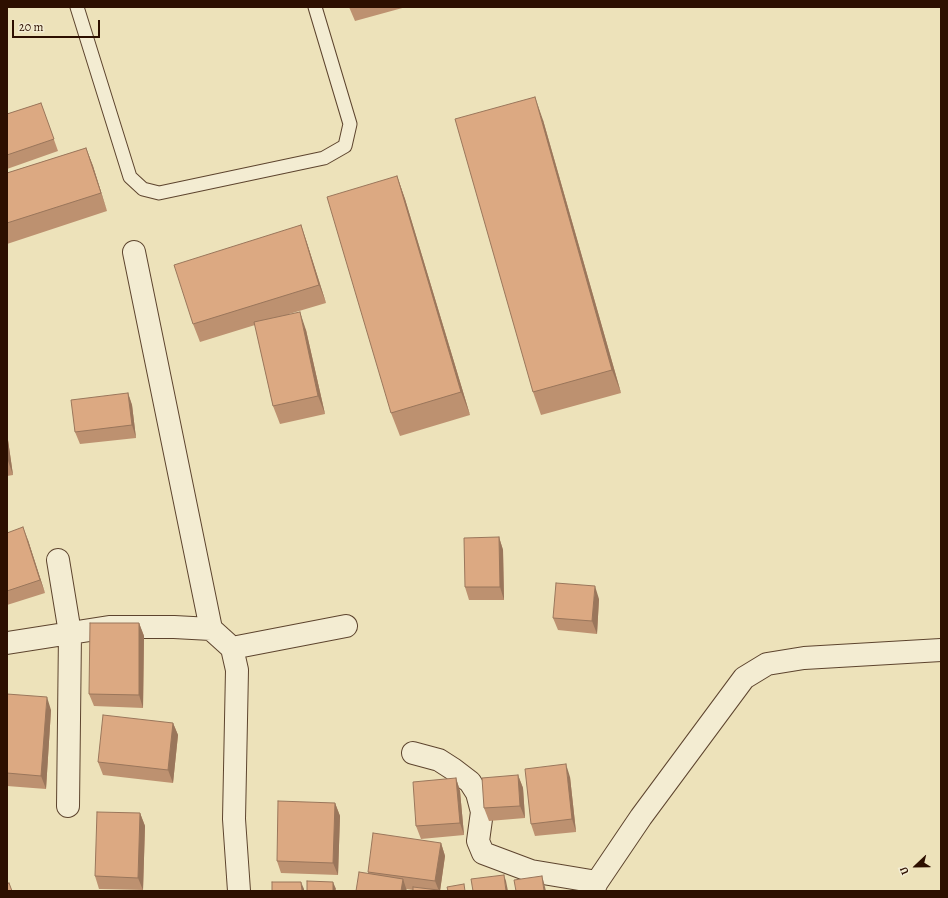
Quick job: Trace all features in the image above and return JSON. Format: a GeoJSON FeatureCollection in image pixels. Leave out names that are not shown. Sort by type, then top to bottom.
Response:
{"type":"FeatureCollection","features":[{"type":"Feature","properties":{"kind":"street"},"geometry":{"type":"LineString","coordinates":[[134,252],[211,629],[232,648],[237,670],[234,819],[239,891]]}},
{"type":"Feature","properties":{"kind":"street"},"geometry":{"type":"LineString","coordinates":[[58,560],[70,633],[68,806]]}},
{"type":"Feature","properties":{"kind":"street"},"geometry":{"type":"LineString","coordinates":[[232,648],[346,626]]}},
{"type":"Feature","properties":{"kind":"street"},"geometry":{"type":"LineString","coordinates":[[7,643],[109,627],[174,627],[211,629]]}},
{"type":"Feature","properties":{"kind":"street"},"geometry":{"type":"LineString","coordinates":[[413,752],[439,760],[470,782],[477,793],[482,812],[478,841],[481,850],[485,854],[531,871],[595,886],[641,817],[744,678],[766,664],[804,658],[941,650]]}},
{"type":"Feature","properties":{"kind":"lane"},"geometry":{"type":"LineString","coordinates":[[77,7],[130,177],[143,189],[159,193],[324,158],[345,146],[350,124],[316,7]]}},
{"type":"Feature","properties":{"kind":"building"},"geometry":{"type":"Polygon","coordinates":[[[535,97],[612,370],[533,392],[455,119],[535,97]]]}},
{"type":"Feature","properties":{"kind":"building"},"geometry":{"type":"Polygon","coordinates":[[[41,103],[54,139],[7,155],[7,114],[41,103]]]}},
{"type":"Feature","properties":{"kind":"building"},"geometry":{"type":"Polygon","coordinates":[[[86,148],[101,193],[7,223],[7,173],[86,148]]]}},
{"type":"Feature","properties":{"kind":"building"},"geometry":{"type":"Polygon","coordinates":[[[397,176],[461,392],[391,413],[327,197],[397,176]]]}},
{"type":"Feature","properties":{"kind":"building"},"geometry":{"type":"Polygon","coordinates":[[[301,225],[319,285],[193,324],[174,265],[301,225]]]}},
{"type":"Feature","properties":{"kind":"building"},"geometry":{"type":"Polygon","coordinates":[[[300,312],[318,396],[273,406],[254,322],[300,312]]]}},
{"type":"Feature","properties":{"kind":"building"},"geometry":{"type":"Polygon","coordinates":[[[128,393],[132,425],[75,432],[71,400],[128,393]]]}},
{"type":"Feature","properties":{"kind":"building"},"geometry":{"type":"Polygon","coordinates":[[[23,527],[40,580],[7,591],[7,533],[23,527]]]}},
{"type":"Feature","properties":{"kind":"building"},"geometry":{"type":"Polygon","coordinates":[[[499,537],[500,587],[465,587],[464,538],[499,537]]]}},
{"type":"Feature","properties":{"kind":"building"},"geometry":{"type":"Polygon","coordinates":[[[556,583],[595,586],[592,621],[553,618],[556,583]]]}},
{"type":"Feature","properties":{"kind":"building"},"geometry":{"type":"Polygon","coordinates":[[[90,623],[139,623],[139,695],[89,694],[90,623]]]}},
{"type":"Feature","properties":{"kind":"building"},"geometry":{"type":"Polygon","coordinates":[[[7,694],[47,697],[41,776],[7,773],[7,694]]]}},
{"type":"Feature","properties":{"kind":"building"},"geometry":{"type":"Polygon","coordinates":[[[103,715],[173,723],[168,770],[98,762],[103,715]]]}},
{"type":"Feature","properties":{"kind":"building"},"geometry":{"type":"Polygon","coordinates":[[[566,764],[572,819],[531,824],[525,769],[566,764]]]}},
{"type":"Feature","properties":{"kind":"building"},"geometry":{"type":"Polygon","coordinates":[[[518,775],[520,806],[484,808],[482,778],[518,775]]]}},
{"type":"Feature","properties":{"kind":"building"},"geometry":{"type":"Polygon","coordinates":[[[456,778],[460,823],[416,826],[413,782],[456,778]]]}},
{"type":"Feature","properties":{"kind":"building"},"geometry":{"type":"Polygon","coordinates":[[[278,801],[335,803],[333,863],[277,861],[278,801]]]}},
{"type":"Feature","properties":{"kind":"building"},"geometry":{"type":"Polygon","coordinates":[[[97,812],[140,813],[138,878],[95,876],[97,812]]]}},
{"type":"Feature","properties":{"kind":"building"},"geometry":{"type":"Polygon","coordinates":[[[373,833],[441,843],[435,881],[368,872],[373,833]]]}},
{"type":"Feature","properties":{"kind":"building"},"geometry":{"type":"Polygon","coordinates":[[[359,872],[403,879],[401,891],[356,891],[359,872]]]}},
{"type":"Feature","properties":{"kind":"building"},"geometry":{"type":"Polygon","coordinates":[[[504,875],[506,891],[473,891],[471,879],[504,875]]]}},
{"type":"Feature","properties":{"kind":"building"},"geometry":{"type":"Polygon","coordinates":[[[542,876],[544,891],[516,891],[514,880],[542,876]]]}},
{"type":"Feature","properties":{"kind":"building"},"geometry":{"type":"Polygon","coordinates":[[[307,881],[333,882],[333,891],[307,891],[307,881]]]}},
{"type":"Feature","properties":{"kind":"building"},"geometry":{"type":"Polygon","coordinates":[[[272,882],[301,882],[302,891],[272,891],[272,882]]]}},
{"type":"Feature","properties":{"kind":"building"},"geometry":{"type":"Polygon","coordinates":[[[9,883],[12,891],[7,891],[7,884],[9,883]]]}},
{"type":"Feature","properties":{"kind":"building"},"geometry":{"type":"Polygon","coordinates":[[[464,884],[465,891],[448,891],[447,887],[464,884]]]}},
{"type":"Feature","properties":{"kind":"building"},"geometry":{"type":"Polygon","coordinates":[[[413,887],[438,890],[438,891],[413,891],[413,887]]]}}]}
